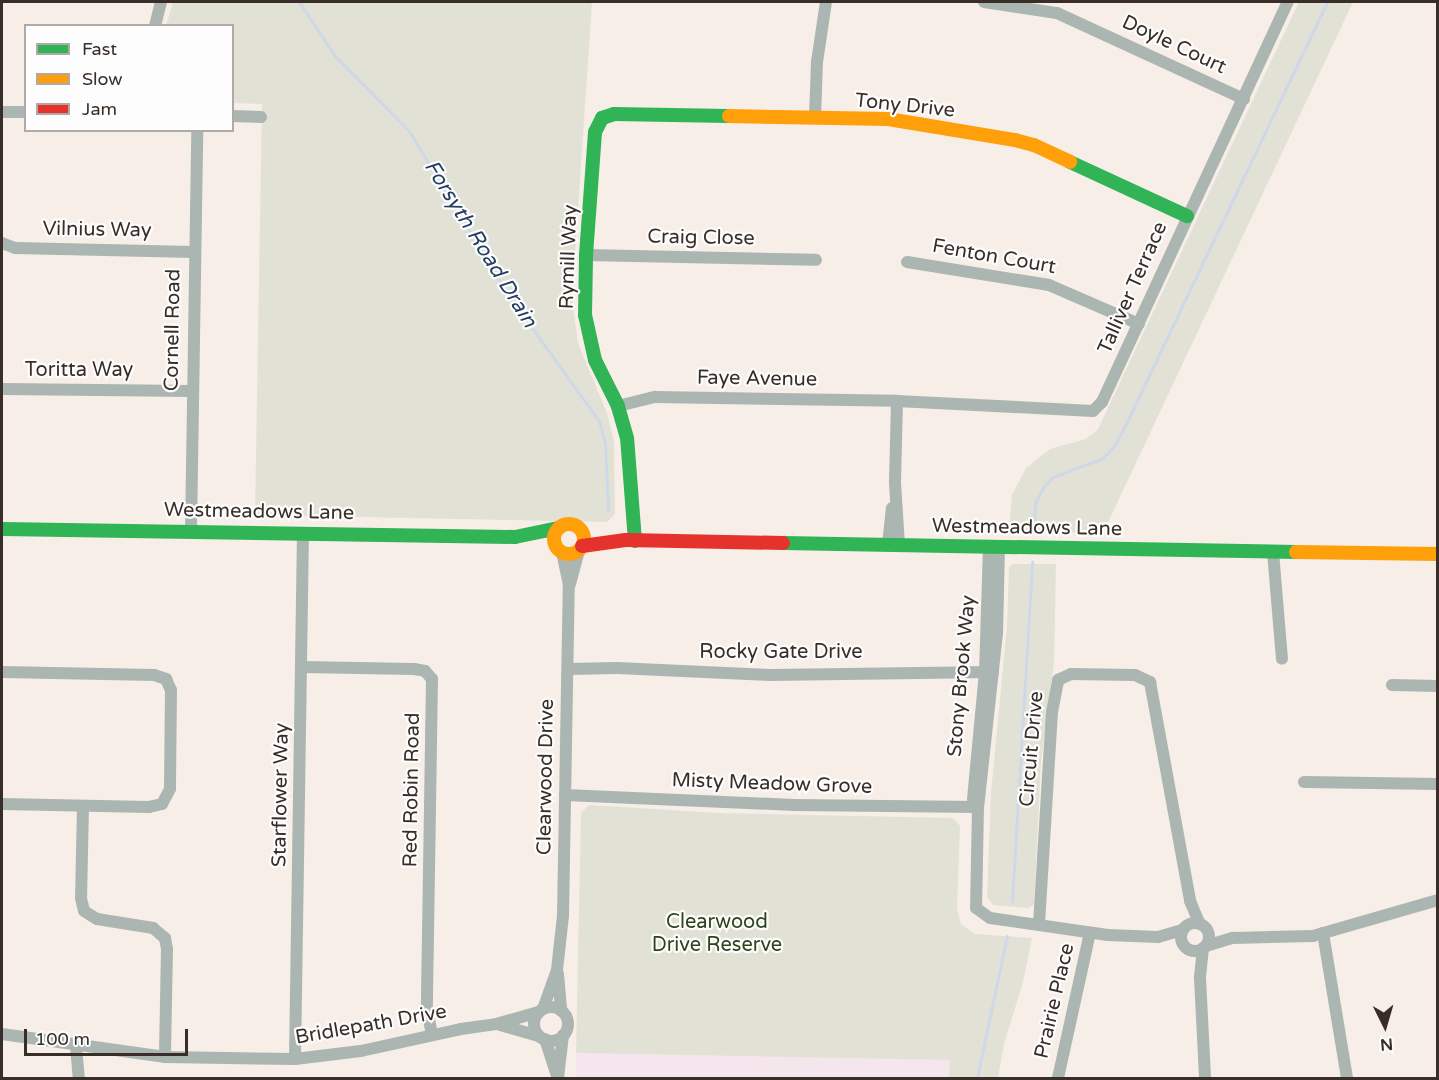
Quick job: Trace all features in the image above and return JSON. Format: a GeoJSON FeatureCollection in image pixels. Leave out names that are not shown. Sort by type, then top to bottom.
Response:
{"type":"FeatureCollection","features":[{"type":"Feature","properties":{"kind":"street"},"geometry":{"type":"LineString","coordinates":[[156,24],[161,2]]}},
{"type":"Feature","properties":{"kind":"street"},"geometry":{"type":"LineString","coordinates":[[815,118],[817,62],[826,2]]}},
{"type":"Feature","properties":{"kind":"street","name":"Doyle Court"},"geometry":{"type":"LineString","coordinates":[[984,2],[1057,13],[1244,99]]}},
{"type":"Feature","properties":{"kind":"street","name":"Talliver Terrace"},"geometry":{"type":"LineString","coordinates":[[897,401],[1093,411],[1102,402],[1288,2]]}},
{"type":"Feature","properties":{"kind":"street"},"geometry":{"type":"LineString","coordinates":[[2,112],[24,112]]}},
{"type":"Feature","properties":{"kind":"street","name":"Tony Drive"},"geometry":{"type":"LineString","coordinates":[[602,118],[614,114],[888,119],[1015,140],[1034,145],[1187,216]]}},
{"type":"Feature","properties":{"kind":"street"},"geometry":{"type":"LineString","coordinates":[[234,116],[261,117]]}},
{"type":"Feature","properties":{"kind":"street","name":"Rymill Way"},"geometry":{"type":"LineString","coordinates":[[602,118],[595,132],[584,301],[588,335],[595,360],[618,406],[629,448],[631,499],[626,540]]}},
{"type":"Feature","properties":{"kind":"street","name":"Cornell Road"},"geometry":{"type":"LineString","coordinates":[[191,531],[197,132]]}},
{"type":"Feature","properties":{"kind":"street","name":"Vilnius Way"},"geometry":{"type":"LineString","coordinates":[[2,243],[15,248],[194,252]]}},
{"type":"Feature","properties":{"kind":"street","name":"Craig Close"},"geometry":{"type":"LineString","coordinates":[[586,255],[816,260]]}},
{"type":"Feature","properties":{"kind":"street","name":"Fenton Court"},"geometry":{"type":"LineString","coordinates":[[907,262],[1049,285],[1138,324]]}},
{"type":"Feature","properties":{"kind":"street","name":"Toritta Way"},"geometry":{"type":"LineString","coordinates":[[2,389],[192,390]]}},
{"type":"Feature","properties":{"kind":"street","name":"Faye Avenue"},"geometry":{"type":"LineString","coordinates":[[618,406],[655,397],[897,401]]}},
{"type":"Feature","properties":{"kind":"street"},"geometry":{"type":"LineString","coordinates":[[894,545],[897,401]]}},
{"type":"Feature","properties":{"kind":"street"},"geometry":{"type":"LineString","coordinates":[[573,525],[582,532],[580,548],[573,553],[560,550],[554,539],[559,528],[573,525]]}},
{"type":"Feature","properties":{"kind":"street","name":"Westmeadows Lane"},"geometry":{"type":"LineString","coordinates":[[573,525],[626,540]]}},
{"type":"Feature","properties":{"kind":"street","name":"Westmeadows Lane"},"geometry":{"type":"LineString","coordinates":[[2,529],[515,537],[559,528]]}},
{"type":"Feature","properties":{"kind":"street","name":"Starflower Way"},"geometry":{"type":"LineString","coordinates":[[295,1059],[303,533]]}},
{"type":"Feature","properties":{"kind":"street","name":"Westmeadows Lane"},"geometry":{"type":"LineString","coordinates":[[515,537],[560,550]]}},
{"type":"Feature","properties":{"kind":"street","name":"Westmeadows Lane"},"geometry":{"type":"LineString","coordinates":[[580,548],[626,540],[1437,555]]}},
{"type":"Feature","properties":{"kind":"street","name":"Stony Brook Way"},"geometry":{"type":"LineString","coordinates":[[994,547],[989,672],[978,807],[976,908],[990,918],[1090,933],[1158,936],[1194,927]]}},
{"type":"Feature","properties":{"kind":"street","name":"Clearwood Drive"},"geometry":{"type":"LineString","coordinates":[[569,585],[580,548]]}},
{"type":"Feature","properties":{"kind":"street","name":"Clearwood Drive"},"geometry":{"type":"LineString","coordinates":[[560,550],[569,585],[563,916],[557,970],[561,1011]]}},
{"type":"Feature","properties":{"kind":"street"},"geometry":{"type":"LineString","coordinates":[[1273,552],[1282,659]]}},
{"type":"Feature","properties":{"kind":"street","name":"Red Robin Road"},"geometry":{"type":"LineString","coordinates":[[302,667],[414,669],[425,671],[432,679],[427,1009],[432,1035]]}},
{"type":"Feature","properties":{"kind":"street","name":"Rocky Gate Drive"},"geometry":{"type":"LineString","coordinates":[[568,669],[770,675],[989,672]]}},
{"type":"Feature","properties":{"kind":"street"},"geometry":{"type":"LineString","coordinates":[[2,672],[154,675],[168,682],[171,690],[170,789],[166,801],[155,807],[2,804]]}},
{"type":"Feature","properties":{"kind":"street","name":"Circuit Drive"},"geometry":{"type":"LineString","coordinates":[[1039,924],[1052,711],[1058,680],[1071,674],[1135,675],[1150,682],[1194,927]]}},
{"type":"Feature","properties":{"kind":"street"},"geometry":{"type":"LineString","coordinates":[[1392,685],[1437,686]]}},
{"type":"Feature","properties":{"kind":"street"},"geometry":{"type":"LineString","coordinates":[[1304,783],[1437,784]]}},
{"type":"Feature","properties":{"kind":"street","name":"Misty Meadow Grove"},"geometry":{"type":"LineString","coordinates":[[565,795],[794,805],[978,807]]}},
{"type":"Feature","properties":{"kind":"street"},"geometry":{"type":"LineString","coordinates":[[83,806],[81,898],[84,911],[97,919],[153,928],[165,938],[167,949],[165,1057]]}},
{"type":"Feature","properties":{"kind":"street"},"geometry":{"type":"LineString","coordinates":[[1194,927],[1233,938],[1294,938],[1323,933],[1437,900]]}},
{"type":"Feature","properties":{"kind":"street"},"geometry":{"type":"LineString","coordinates":[[1194,927],[1182,938],[1200,978]]}},
{"type":"Feature","properties":{"kind":"street"},"geometry":{"type":"LineString","coordinates":[[1194,927],[1209,938],[1205,947],[1200,978],[1205,1078]]}},
{"type":"Feature","properties":{"kind":"street","name":"Prairie Place"},"geometry":{"type":"LineString","coordinates":[[1058,1078],[1090,933]]}},
{"type":"Feature","properties":{"kind":"street"},"geometry":{"type":"LineString","coordinates":[[1323,933],[1347,1078]]}},
{"type":"Feature","properties":{"kind":"street","name":"Stony Brook Way"},"geometry":{"type":"LineString","coordinates":[[1158,936],[1186,947]]}},
{"type":"Feature","properties":{"kind":"street"},"geometry":{"type":"LineString","coordinates":[[1186,947],[1196,951],[1233,938]]}},
{"type":"Feature","properties":{"kind":"street","name":"Clearwood Drive"},"geometry":{"type":"LineString","coordinates":[[541,1010],[557,970]]}},
{"type":"Feature","properties":{"kind":"street"},"geometry":{"type":"LineString","coordinates":[[552,1007],[561,1011],[567,1025],[563,1035],[558,1078],[534,1024],[541,1010],[552,1007]]}},
{"type":"Feature","properties":{"kind":"street","name":"Bridlepath Drive"},"geometry":{"type":"LineString","coordinates":[[2,1034],[165,1057],[295,1059],[361,1051],[496,1024],[541,1010]]}},
{"type":"Feature","properties":{"kind":"street","name":"Bridlepath Drive"},"geometry":{"type":"LineString","coordinates":[[496,1024],[522,1029],[542,1038]]}},
{"type":"Feature","properties":{"kind":"street"},"geometry":{"type":"LineString","coordinates":[[542,1038],[554,1040],[563,1035]]}},
{"type":"Feature","properties":{"kind":"street"},"geometry":{"type":"LineString","coordinates":[[80,1078],[81,1046]]}},
{"type":"Feature","properties":{"kind":"shaded area"},"geometry":{"type":"Polygon","coordinates":[[[576,1053],[951,1060],[949,1078],[576,1078],[576,1053]]]}},
{"type":"Feature","properties":{"kind":"green space"},"geometry":{"type":"Polygon","coordinates":[[[173,2],[592,2],[572,298],[578,343],[607,413],[614,441],[615,514],[607,522],[255,515],[262,104],[234,103],[234,24],[167,24],[173,2]]]}},
{"type":"Feature","properties":{"kind":"green space"},"geometry":{"type":"Polygon","coordinates":[[[1299,2],[1353,2],[1103,533],[1009,531],[1012,495],[1026,468],[1050,449],[1086,439],[1098,429],[1299,2]]]}},
{"type":"Feature","properties":{"kind":"green space"},"geometry":{"type":"Polygon","coordinates":[[[1013,564],[1056,564],[1054,663],[1041,761],[1034,904],[1029,908],[993,905],[987,898],[991,793],[1007,626],[1009,567],[1013,564]]]}},
{"type":"Feature","properties":{"kind":"green space","name":"Clearwood Drive Reserve"},"geometry":{"type":"Polygon","coordinates":[[[589,805],[718,813],[953,818],[960,826],[957,909],[961,924],[975,934],[1032,938],[1023,982],[1004,1044],[998,1078],[949,1078],[950,1060],[576,1053],[581,813],[589,805]]]}},
{"type":"Feature","properties":{"kind":"waterway","name":"Forsyth Road Drain"},"geometry":{"type":"LineString","coordinates":[[299,2],[335,56],[409,131],[507,293],[599,421],[605,443],[608,510]]}},
{"type":"Feature","properties":{"kind":"waterway"},"geometry":{"type":"LineString","coordinates":[[1034,519],[1035,503],[1044,486],[1053,477],[1103,458],[1114,446],[1327,2]]}},
{"type":"Feature","properties":{"kind":"waterway"},"geometry":{"type":"LineString","coordinates":[[1012,901],[1032,562]]}},
{"type":"Feature","properties":{"kind":"waterway"},"geometry":{"type":"LineString","coordinates":[[977,1078],[1007,936]]}},
{"type":"Feature","properties":{"kind":"traffic: fast"},"geometry":{"type":"LineString","coordinates":[[635,541],[627,438],[618,406],[595,360],[585,315],[586,255],[595,132],[602,118],[614,114],[729,116]]}},
{"type":"Feature","properties":{"kind":"traffic: fast"},"geometry":{"type":"LineString","coordinates":[[1070,162],[1187,216]]}},
{"type":"Feature","properties":{"kind":"traffic: fast"},"geometry":{"type":"LineString","coordinates":[[2,529],[515,537],[559,528]]}},
{"type":"Feature","properties":{"kind":"traffic: fast"},"geometry":{"type":"LineString","coordinates":[[783,543],[1296,552]]}},
{"type":"Feature","properties":{"kind":"traffic: slow"},"geometry":{"type":"LineString","coordinates":[[729,116],[888,119],[1015,140],[1034,145],[1070,162]]}},
{"type":"Feature","properties":{"kind":"traffic: slow"},"geometry":{"type":"LineString","coordinates":[[569,524],[579,529],[584,539],[579,549],[569,554],[559,549],[554,539],[559,529],[569,524]]}},
{"type":"Feature","properties":{"kind":"traffic: slow"},"geometry":{"type":"LineString","coordinates":[[1296,552],[1438,554]]}},
{"type":"Feature","properties":{"kind":"traffic: jam"},"geometry":{"type":"LineString","coordinates":[[582,546],[626,540],[783,543]]}}]}
